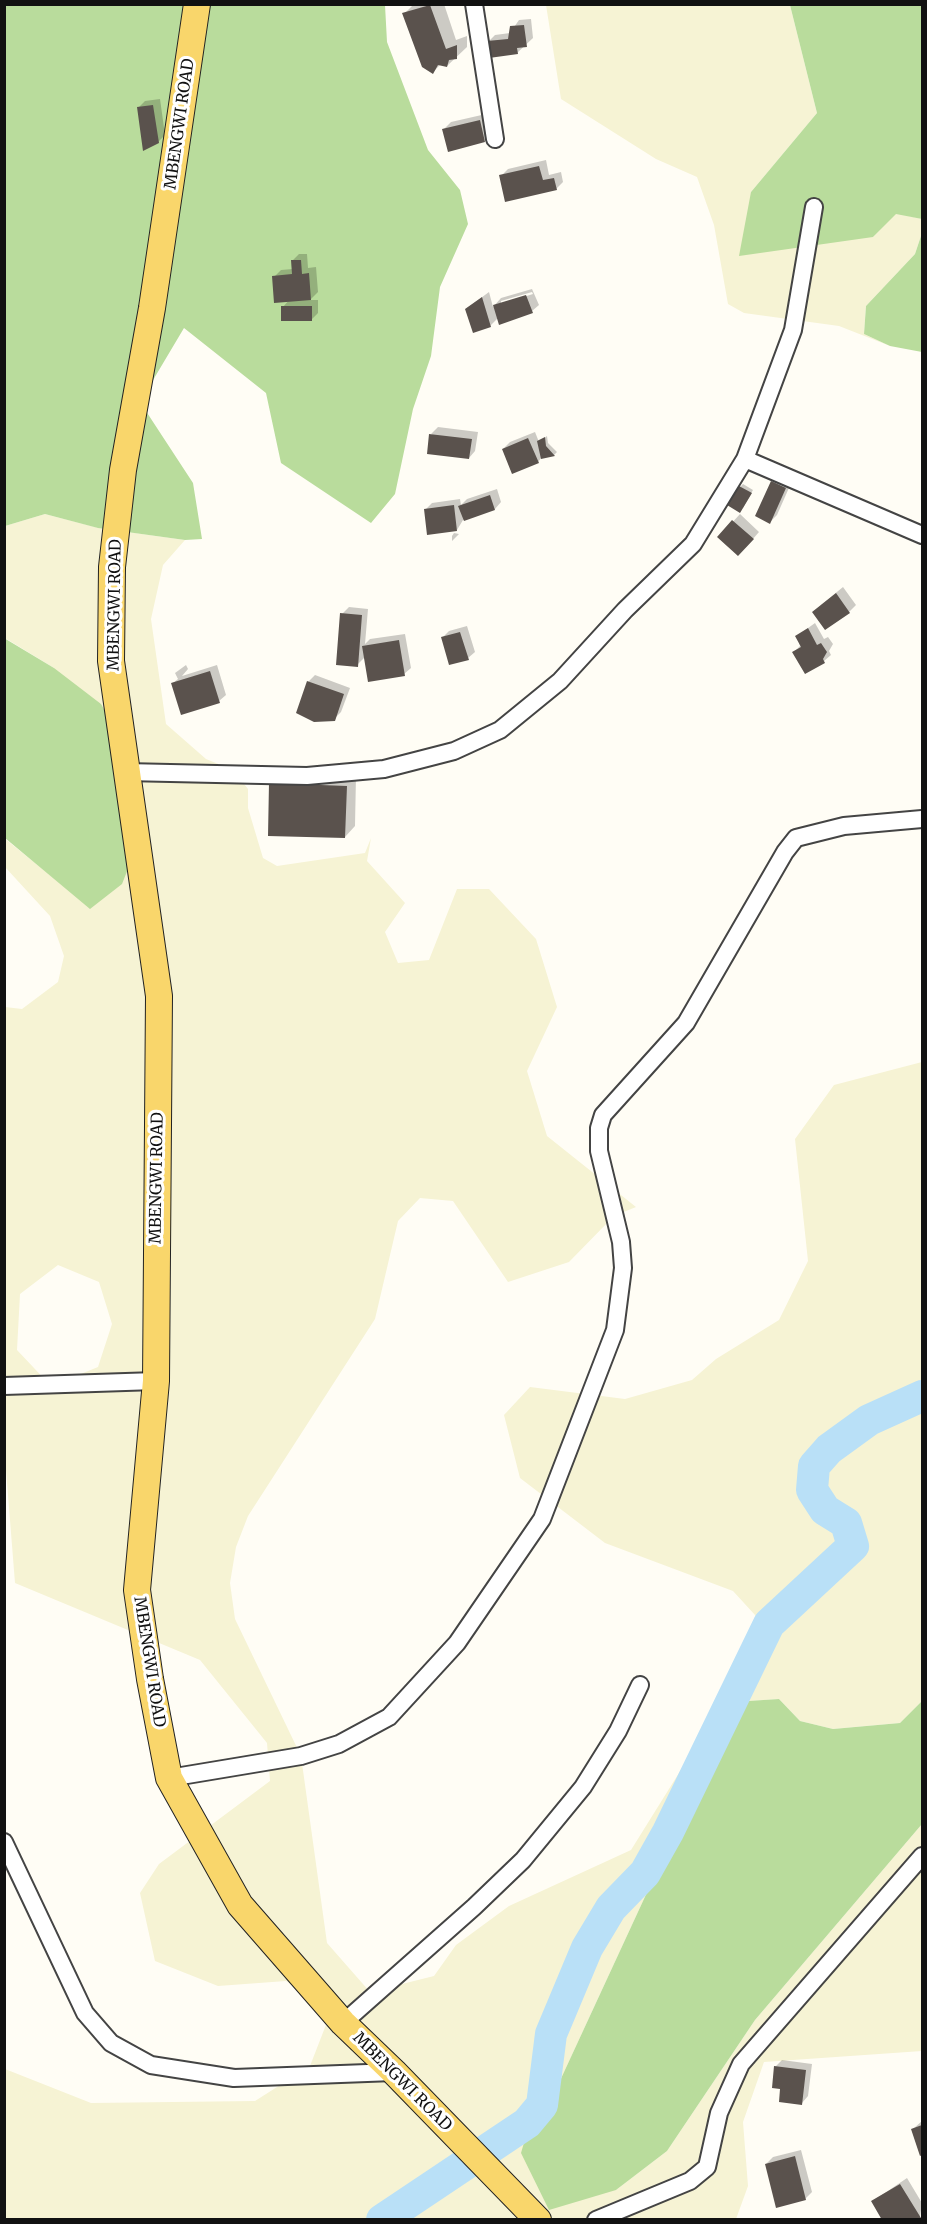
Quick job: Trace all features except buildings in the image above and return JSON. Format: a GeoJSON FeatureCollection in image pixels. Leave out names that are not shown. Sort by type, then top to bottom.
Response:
{"type":"FeatureCollection","features":[{"type":"Feature","properties":{"kind":"main road","name":"MBENGWI ROAD"},"geometry":{"type":"LineString","coordinates":[[197,4],[153,308],[123,470],[112,567],[111,661],[125,772],[159,996],[156,1381],[137,1590],[169,1778],[240,1905],[343,2023],[538,2220]]}},
{"type":"Feature","properties":{"kind":"street"},"geometry":{"type":"LineString","coordinates":[[474,4],[495,139]]}},
{"type":"Feature","properties":{"kind":"street"},"geometry":{"type":"LineString","coordinates":[[125,772],[307,776],[384,769],[454,751],[500,730],[560,681],[625,610],[693,544],[745,459],[793,330],[814,207]]}},
{"type":"Feature","properties":{"kind":"street"},"geometry":{"type":"LineString","coordinates":[[745,459],[922,535]]}},
{"type":"Feature","properties":{"kind":"street"},"geometry":{"type":"LineString","coordinates":[[169,1778],[301,1756],[339,1744],[389,1717],[458,1644],[542,1519],[615,1330],[623,1268],[621,1242],[599,1151],[598,1128],[603,1115],[686,1023],[784,852],[796,838],[844,826],[922,819]]}},
{"type":"Feature","properties":{"kind":"street"},"geometry":{"type":"LineString","coordinates":[[4,1386],[156,1381]]}},
{"type":"Feature","properties":{"kind":"street"},"geometry":{"type":"LineString","coordinates":[[343,2023],[474,1907],[523,1860],[583,1786],[618,1731],[640,1685]]}},
{"type":"Feature","properties":{"kind":"street"},"geometry":{"type":"LineString","coordinates":[[4,1842],[85,2013],[111,2043],[152,2065],[234,2078],[394,2072]]}},
{"type":"Feature","properties":{"kind":"street"},"geometry":{"type":"LineString","coordinates":[[596,2220],[690,2181],[707,2167],[720,2113],[741,2064],[922,1856]]}},
{"type":"Feature","properties":{"kind":"shaded area"},"geometry":{"type":"Polygon","coordinates":[[[546,5],[790,5],[817,113],[751,192],[873,237],[896,213],[922,219],[922,233],[915,254],[866,306],[864,334],[890,346],[839,326],[744,313],[728,304],[714,225],[697,177],[656,159],[561,99],[546,5]]]}},
{"type":"Feature","properties":{"kind":"shaded area"},"geometry":{"type":"Polygon","coordinates":[[[45,514],[99,528],[185,540],[163,565],[151,619],[166,724],[206,759],[233,770],[248,789],[248,808],[263,858],[277,866],[365,853],[371,838],[367,861],[405,903],[385,932],[398,963],[429,960],[457,889],[489,889],[536,939],[557,1007],[527,1071],[547,1136],[636,1207],[614,1216],[569,1262],[508,1282],[453,1201],[420,1198],[398,1221],[375,1319],[248,1516],[236,1547],[230,1583],[235,1619],[301,1756],[327,1943],[370,1992],[434,1976],[456,1945],[509,1906],[631,1850],[758,1646],[755,1615],[733,1591],[605,1543],[520,1478],[504,1415],[530,1387],[625,1399],[692,1380],[716,1359],[779,1320],[808,1261],[795,1139],[834,1085],[922,1062],[922,1701],[900,1723],[833,1729],[800,1721],[779,1699],[748,1701],[710,1756],[552,2098],[530,2122],[616,2190],[667,2151],[755,2020],[922,1824],[922,2051],[764,2062],[743,2122],[748,2186],[736,2219],[5,2219],[5,2069],[91,2103],[255,2101],[310,2066],[336,1999],[312,2000],[286,1981],[218,1986],[155,1961],[140,1893],[159,1864],[270,1781],[267,1743],[200,1660],[15,1583],[4,1445],[5,1007],[22,1009],[58,982],[64,956],[50,916],[5,867],[4,838],[91,908],[54,668],[5,638],[5,526],[45,514]],[[58,1265],[20,1294],[17,1350],[51,1386],[98,1367],[112,1324],[99,1282],[58,1265]]]}},
{"type":"Feature","properties":{"kind":"green space"},"geometry":{"type":"Polygon","coordinates":[[[5,5],[385,5],[387,42],[428,150],[460,190],[468,224],[440,287],[431,356],[413,409],[395,494],[371,523],[281,463],[266,393],[184,328],[140,402],[193,483],[202,539],[185,540],[98,528],[45,514],[5,526],[5,5]]]}},
{"type":"Feature","properties":{"kind":"green space"},"geometry":{"type":"Polygon","coordinates":[[[790,5],[922,5],[922,219],[896,214],[873,237],[739,256],[751,192],[817,113],[790,5]]]}},
{"type":"Feature","properties":{"kind":"green space"},"geometry":{"type":"Polygon","coordinates":[[[922,233],[922,352],[890,346],[864,334],[866,306],[915,254],[922,233]]]}},
{"type":"Feature","properties":{"kind":"green space"},"geometry":{"type":"Polygon","coordinates":[[[4,638],[54,668],[101,704],[141,774],[141,836],[122,884],[90,909],[5,838],[4,638]]]}},
{"type":"Feature","properties":{"kind":"green space"},"geometry":{"type":"Polygon","coordinates":[[[779,1699],[800,1721],[833,1729],[900,1723],[922,1701],[922,1824],[755,2020],[667,2151],[616,2190],[549,2210],[521,2153],[530,2122],[552,2098],[710,1756],[748,1701],[779,1699]]]}},
{"type":"Feature","properties":{"kind":"waterway"},"geometry":{"type":"LineString","coordinates":[[382,2220],[527,2123],[542,2105],[551,2034],[587,1948],[611,1908],[645,1873],[668,1832],[769,1624],[853,1546],[846,1523],[825,1510],[812,1490],[814,1466],[829,1449],[869,1420],[922,1396]]}}]}
